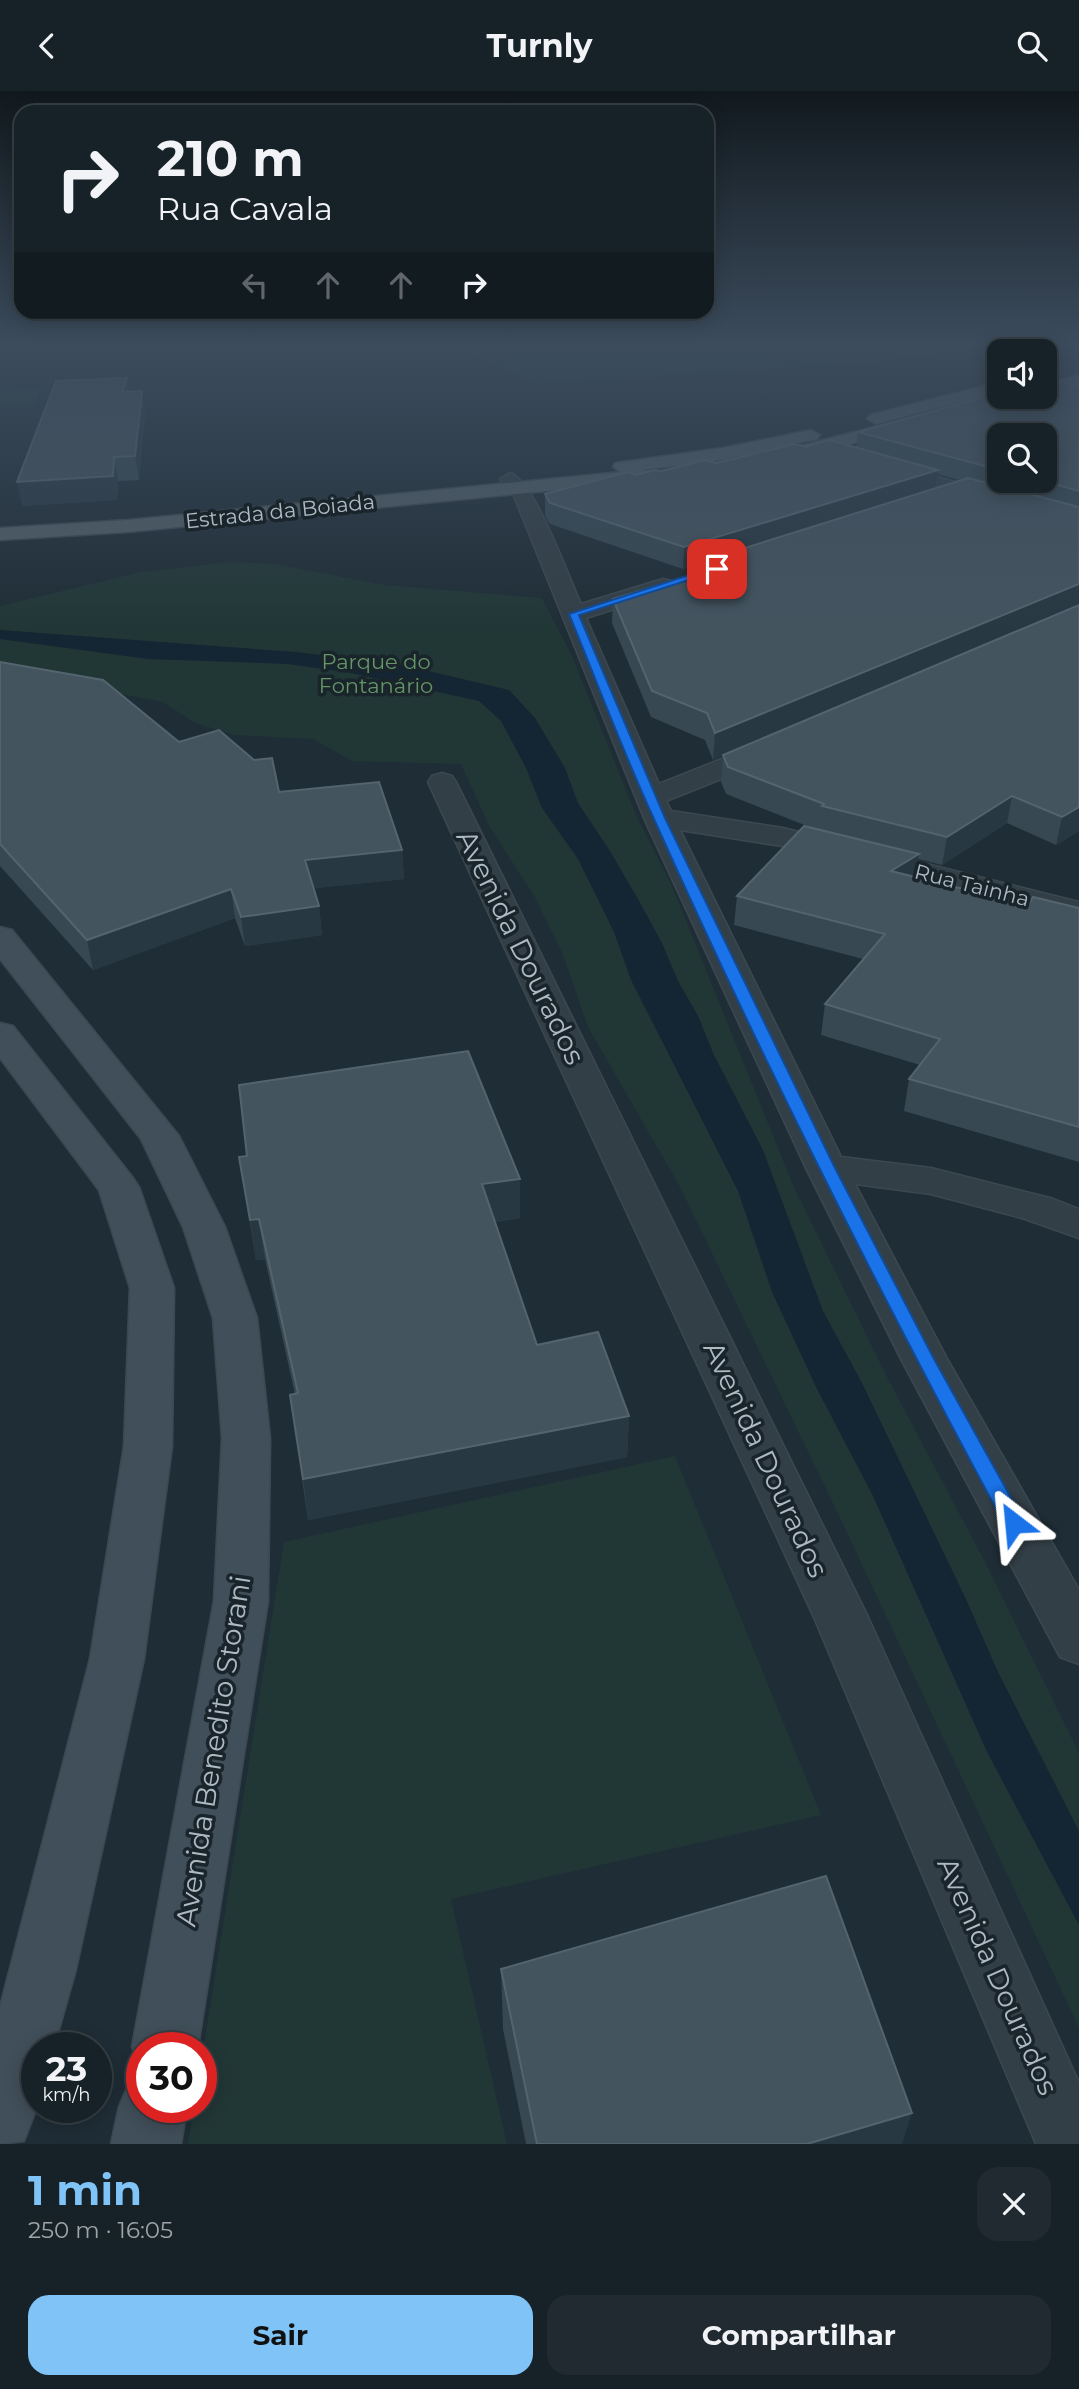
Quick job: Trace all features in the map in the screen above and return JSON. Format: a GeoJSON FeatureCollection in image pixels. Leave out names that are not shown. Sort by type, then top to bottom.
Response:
{"type":"FeatureCollection","features":[{"type":"Feature","properties":{"kind":"main road","name":"Estrada da Boiada"},"geometry":{"type":"LineString","coordinates":[[0,534],[128,526],[515,484],[722,454],[793,440]]}},
{"type":"Feature","properties":{"kind":"main road","name":"Estrada da Boiada"},"geometry":{"type":"LineString","coordinates":[[0,521],[734,466],[849,440]]}},
{"type":"Feature","properties":{"kind":"main road","name":"Avenida Benedito Storani"},"geometry":{"type":"LineString","coordinates":[[0,937],[159,1136],[204,1227],[235,1318],[246,1438],[241,1601],[168,2032]]}},
{"type":"Feature","properties":{"kind":"main road"},"geometry":{"type":"LineString","coordinates":[[0,1034],[119,1187],[152,1288],[148,1446],[117,1659],[44,1969],[0,2117]]}},
{"type":"Feature","properties":{"kind":"main road"},"geometry":{"type":"LineString","coordinates":[[146,2144],[150,2123]]}},
{"type":"Feature","properties":{"kind":"street"},"geometry":{"type":"LineString","coordinates":[[788,441],[1079,521]]}},
{"type":"Feature","properties":{"kind":"street"},"geometry":{"type":"LineString","coordinates":[[515,484],[574,614],[655,807],[827,1168],[924,1359],[1079,1640]]}},
{"type":"Feature","properties":{"kind":"street"},"geometry":{"type":"LineString","coordinates":[[926,502],[965,490]]}},
{"type":"Feature","properties":{"kind":"street"},"geometry":{"type":"LineString","coordinates":[[574,614],[677,581]]}},
{"type":"Feature","properties":{"kind":"street"},"geometry":{"type":"LineString","coordinates":[[655,807],[787,743]]}},
{"type":"Feature","properties":{"kind":"street","name":"Avenida Dourados"},"geometry":{"type":"LineString","coordinates":[[442,782],[840,1615],[1071,2144]]}},
{"type":"Feature","properties":{"kind":"street","name":"Rua Tainha"},"geometry":{"type":"LineString","coordinates":[[655,807],[1076,908]]}},
{"type":"Feature","properties":{"kind":"street"},"geometry":{"type":"LineString","coordinates":[[827,1168],[931,1181],[1079,1223]]}},
{"type":"Feature","properties":{"kind":"green space","name":"Parque do Fontanário"},"geometry":{"type":"Polygon","coordinates":[[[230,562],[275,564],[385,585],[542,598],[572,656],[636,815],[672,886],[793,1185],[886,1375],[985,1562],[1079,1753],[1079,2028],[842,1522],[680,1187],[588,1027],[563,955],[536,899],[489,826],[461,764],[352,761],[313,739],[234,735],[195,723],[163,702],[0,671],[0,606],[141,572],[230,562]]]}},
{"type":"Feature","properties":{"kind":"green space"},"geometry":{"type":"Polygon","coordinates":[[[675,1456],[821,1815],[451,1899],[507,2144],[188,2144],[191,2123],[217,2123],[217,2032],[206,2032],[284,1542],[675,1456]]]}},
{"type":"Feature","properties":{"kind":"water"},"geometry":{"type":"Polygon","coordinates":[[[0,630],[296,652],[403,665],[509,690],[535,718],[565,768],[578,803],[638,899],[698,1016],[714,1055],[763,1150],[823,1311],[861,1381],[998,1672],[1079,1831],[1079,1925],[987,1752],[873,1496],[817,1389],[772,1292],[738,1191],[631,980],[614,932],[578,859],[542,808],[526,768],[501,721],[479,701],[351,673],[288,664],[148,659],[0,639],[0,630]]]}},
{"type":"Feature","properties":{"kind":"building"},"geometry":{"type":"Polygon","coordinates":[[[33,440],[137,440],[135,456],[114,457],[113,476],[17,482],[33,440]]]}},
{"type":"Feature","properties":{"kind":"building"},"geometry":{"type":"Polygon","coordinates":[[[829,440],[938,470],[684,547],[550,503],[545,494],[628,472],[636,475],[705,460],[716,463],[795,444],[806,447],[829,440]]]}},
{"type":"Feature","properties":{"kind":"building"},"geometry":{"type":"Polygon","coordinates":[[[887,440],[987,440],[987,467],[887,440]]]}},
{"type":"Feature","properties":{"kind":"building"},"geometry":{"type":"Polygon","coordinates":[[[1057,440],[1079,440],[1079,491],[1057,485],[1057,440]]]}},
{"type":"Feature","properties":{"kind":"building"},"geometry":{"type":"Polygon","coordinates":[[[968,478],[987,483],[987,493],[1025,493],[1079,507],[1079,584],[715,733],[707,713],[652,691],[613,599],[734,563],[716,557],[968,478]]]}},
{"type":"Feature","properties":{"kind":"building"},"geometry":{"type":"Polygon","coordinates":[[[1079,605],[1079,807],[1062,817],[1012,796],[947,837],[822,806],[824,804],[728,767],[723,755],[1079,605]]]}},
{"type":"Feature","properties":{"kind":"building"},"geometry":{"type":"Polygon","coordinates":[[[0,662],[103,680],[179,742],[219,730],[254,760],[272,758],[279,792],[379,782],[402,850],[305,860],[319,906],[241,917],[231,889],[87,940],[0,844],[0,662]]]}},
{"type":"Feature","properties":{"kind":"building"},"geometry":{"type":"Polygon","coordinates":[[[804,826],[919,854],[891,871],[1028,905],[1033,897],[1079,908],[1079,1127],[909,1079],[940,1039],[825,1004],[885,934],[737,896],[804,826]]]}},
{"type":"Feature","properties":{"kind":"building"},"geometry":{"type":"Polygon","coordinates":[[[468,1051],[520,1179],[482,1184],[537,1345],[598,1332],[629,1416],[303,1479],[290,1395],[298,1393],[259,1219],[250,1220],[239,1157],[247,1156],[239,1085],[468,1051]]]}},
{"type":"Feature","properties":{"kind":"building"},"geometry":{"type":"Polygon","coordinates":[[[826,1876],[912,2113],[807,2144],[537,2144],[501,1969],[826,1876]]]}},
{"type":"Feature","properties":{"kind":"route"},"geometry":{"type":"LineString","coordinates":[[717,569],[574,614],[659,818],[827,1168],[924,1359],[1014,1523]]}}]}
